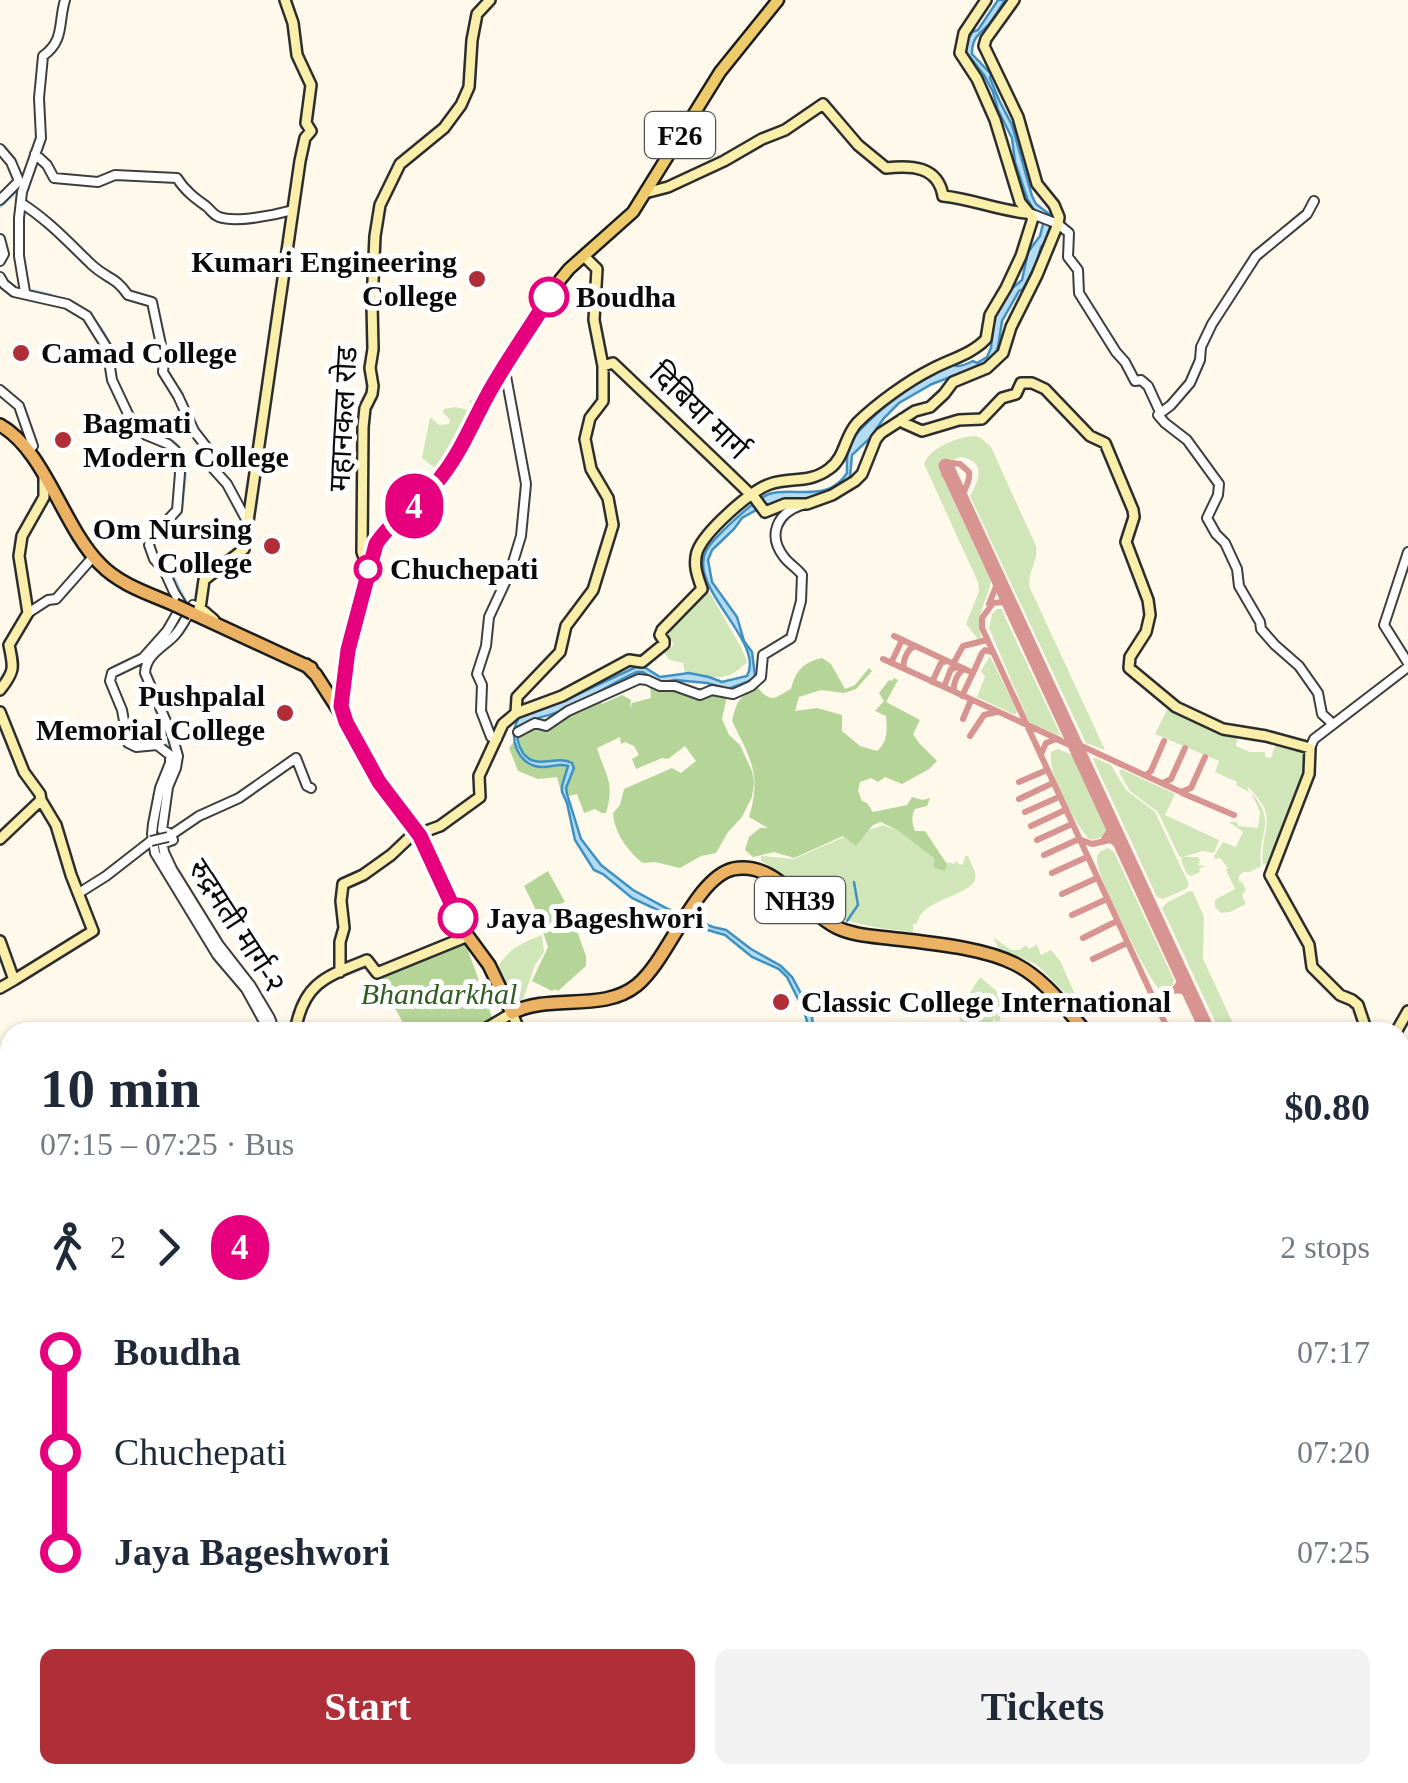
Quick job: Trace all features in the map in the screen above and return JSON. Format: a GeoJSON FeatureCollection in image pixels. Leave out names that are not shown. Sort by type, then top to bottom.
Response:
{"type":"FeatureCollection","features":[{"type":"Feature","properties":{"kind":"highway"},"geometry":{"type":"LineString","coordinates":[[0,424],[28,451],[93,557],[115,577],[319,674],[379,782],[417,834],[512,1014]]}},
{"type":"Feature","properties":{"kind":"highway","name":"NH39"},"geometry":{"type":"LineString","coordinates":[[512,1014],[526,1007],[603,998],[628,991],[650,972],[706,887],[717,876],[751,868],[774,878],[817,914],[849,932],[912,936],[929,945],[987,953],[1022,967],[1042,982],[1077,1022]]}},
{"type":"Feature","properties":{"kind":"main road"},"geometry":{"type":"LineString","coordinates":[[182,608],[204,580],[244,550],[300,162],[309,131],[310,86],[285,0]]}},
{"type":"Feature","properties":{"kind":"main road","name":"महानकल रोड"},"geometry":{"type":"LineString","coordinates":[[369,564],[363,558],[362,547],[363,418],[373,386],[370,368],[375,236],[380,205],[400,164],[444,128],[461,105],[470,81],[478,14],[490,0]]}},
{"type":"Feature","properties":{"kind":"main road","name":"F26"},"geometry":{"type":"LineString","coordinates":[[337,703],[369,564],[385,532],[444,474],[502,370],[560,280],[631,216],[720,72],[778,0]]}},
{"type":"Feature","properties":{"kind":"main road"},"geometry":{"type":"LineString","coordinates":[[340,972],[343,884],[364,874],[417,834],[445,823],[478,798],[479,776],[504,722],[628,660],[642,662],[649,658],[664,643],[662,630],[701,592],[696,570],[700,547],[720,524],[773,483],[802,480],[827,471],[840,458],[862,418],[919,376],[980,345],[987,337],[990,315],[1006,288],[1032,224],[988,102],[960,52],[964,33],[986,0]]}},
{"type":"Feature","properties":{"kind":"main road"},"geometry":{"type":"LineString","coordinates":[[807,504],[858,478],[877,437],[915,411],[930,407],[957,379],[987,368],[1001,357],[1033,284],[1058,214],[1040,188],[1018,117],[984,46],[1014,0]]}},
{"type":"Feature","properties":{"kind":"main road"},"geometry":{"type":"LineString","coordinates":[[645,193],[668,187],[722,162],[792,126],[823,104],[858,145],[886,168],[926,169],[944,196],[1031,213]]}},
{"type":"Feature","properties":{"kind":"main road"},"geometry":{"type":"LineString","coordinates":[[516,713],[517,697],[560,652],[566,626],[594,588],[614,523],[608,498],[591,468],[585,439],[590,418],[603,401],[602,382],[608,364],[594,320],[598,268],[580,260]]}},
{"type":"Feature","properties":{"kind":"main road","name":"दिबिया मार्ग"},"geometry":{"type":"LineString","coordinates":[[608,364],[660,406],[764,512],[785,504],[807,504]]}},
{"type":"Feature","properties":{"kind":"main road"},"geometry":{"type":"LineString","coordinates":[[902,419],[922,431],[959,420],[982,419],[1002,398],[1016,394],[1023,381],[1032,382],[1050,392],[1090,436],[1105,444],[1134,510],[1126,542],[1150,615],[1146,632],[1128,666],[1176,706],[1222,729],[1310,748],[1309,774],[1270,878],[1309,946],[1312,968],[1358,1006],[1364,1022]]}},
{"type":"Feature","properties":{"kind":"main road"},"geometry":{"type":"LineString","coordinates":[[0,690],[14,662],[9,645],[28,613],[20,556],[22,536],[44,497],[44,476]]}},
{"type":"Feature","properties":{"kind":"main road"},"geometry":{"type":"LineString","coordinates":[[362,547],[375,548]]}},
{"type":"Feature","properties":{"kind":"main road"},"geometry":{"type":"LineString","coordinates":[[0,712],[16,756],[56,825],[93,931],[0,988]]}},
{"type":"Feature","properties":{"kind":"main road"},"geometry":{"type":"LineString","coordinates":[[0,839],[41,800]]}},
{"type":"Feature","properties":{"kind":"main road"},"geometry":{"type":"LineString","coordinates":[[297,1022],[315,985],[340,972],[368,961],[377,973],[468,936]]}},
{"type":"Feature","properties":{"kind":"main road"},"geometry":{"type":"LineString","coordinates":[[0,941],[14,980]]}},
{"type":"Feature","properties":{"kind":"main road"},"geometry":{"type":"LineString","coordinates":[[498,1022],[512,1014],[516,1022]]}},
{"type":"Feature","properties":{"kind":"street"},"geometry":{"type":"LineString","coordinates":[[25,291],[19,244],[22,192],[42,131],[39,98],[43,56],[52,49],[61,30],[65,0]]}},
{"type":"Feature","properties":{"kind":"street"},"geometry":{"type":"LineString","coordinates":[[0,149],[18,182],[0,200]]}},
{"type":"Feature","properties":{"kind":"street"},"geometry":{"type":"LineString","coordinates":[[35,154],[47,164],[54,178],[98,182],[115,175],[177,178],[185,190],[217,217],[238,220],[293,210]]}},
{"type":"Feature","properties":{"kind":"street"},"geometry":{"type":"LineString","coordinates":[[1159,414],[1190,383],[1212,324],[1256,256],[1307,214],[1314,200]]}},
{"type":"Feature","properties":{"kind":"street"},"geometry":{"type":"LineString","coordinates":[[21,203],[66,238],[94,268],[117,280],[128,295],[152,302],[163,372],[194,431],[208,449],[202,455],[228,484],[248,524]]}},
{"type":"Feature","properties":{"kind":"street"},"geometry":{"type":"LineString","coordinates":[[1031,213],[1069,233],[1068,257],[1078,270],[1079,293],[1136,382],[1142,380],[1148,386],[1159,414],[1187,440],[1219,484],[1218,496],[1207,518],[1209,524],[1225,543],[1237,569],[1239,586],[1262,629],[1299,666],[1315,688],[1322,714],[1333,724]]}},
{"type":"Feature","properties":{"kind":"street"},"geometry":{"type":"LineString","coordinates":[[0,239],[4,255],[0,261]]}},
{"type":"Feature","properties":{"kind":"street"},"geometry":{"type":"LineString","coordinates":[[0,277],[10,290],[66,304],[86,316],[108,348],[112,380],[129,416],[146,435],[171,446],[177,453],[177,510],[149,545],[182,608],[145,665],[178,760],[168,787],[160,838]]}},
{"type":"Feature","properties":{"kind":"street"},"geometry":{"type":"LineString","coordinates":[[497,739],[480,709],[482,685],[477,674],[486,646],[489,617],[522,536],[526,484],[502,370]]}},
{"type":"Feature","properties":{"kind":"street"},"geometry":{"type":"LineString","coordinates":[[0,390],[19,406],[33,446],[28,451]]}},
{"type":"Feature","properties":{"kind":"street"},"geometry":{"type":"LineString","coordinates":[[518,732],[535,723],[546,726],[568,711],[639,680],[700,695],[712,690],[734,694],[756,683],[764,655],[791,638],[803,592],[801,572],[783,556],[776,541],[777,527],[786,511],[807,504]]}},
{"type":"Feature","properties":{"kind":"street"},"geometry":{"type":"LineString","coordinates":[[1310,748],[1314,739],[1408,665],[1384,626],[1408,552]]}},
{"type":"Feature","properties":{"kind":"street"},"geometry":{"type":"LineString","coordinates":[[28,613],[56,599],[93,557]]}},
{"type":"Feature","properties":{"kind":"street"},"geometry":{"type":"LineString","coordinates":[[166,638],[110,678],[122,710],[128,743],[156,745],[170,755],[160,788],[163,869],[264,1022]]}},
{"type":"Feature","properties":{"kind":"street"},"geometry":{"type":"LineString","coordinates":[[79,893],[136,852],[198,816],[239,798],[296,758],[306,786],[311,788]]}},
{"type":"Feature","properties":{"kind":"street","name":"रुद्रमती मार्ग-२"},"geometry":{"type":"LineString","coordinates":[[160,838],[172,869],[271,1022]]}},
{"type":"Feature","properties":{"kind":"green space"},"geometry":{"type":"Polygon","coordinates":[[[469,401],[479,403],[455,450],[439,471],[422,458],[430,417],[439,425],[449,424],[444,409],[469,410],[469,401]]]}},
{"type":"Feature","properties":{"kind":"green space"},"geometry":{"type":"Polygon","coordinates":[[[975,436],[991,447],[1036,546],[1030,588],[1105,750],[1086,743],[970,496],[978,477],[977,466],[960,457],[938,467],[991,582],[980,617],[982,639],[966,624],[979,591],[978,582],[924,464],[945,444],[975,436]]]}},
{"type":"Feature","properties":{"kind":"green space"},"geometry":{"type":"Polygon","coordinates":[[[707,588],[747,662],[725,677],[685,673],[683,663],[670,660],[664,653],[674,644],[663,631],[707,588]]]}},
{"type":"Feature","properties":{"kind":"green space"},"geometry":{"type":"Polygon","coordinates":[[[1002,609],[1061,736],[1030,724],[989,628],[992,614],[1002,609]]]}},
{"type":"Feature","properties":{"kind":"green space"},"geometry":{"type":"Polygon","coordinates":[[[990,656],[1017,711],[1015,715],[977,697],[985,677],[981,671],[990,656]]]}},
{"type":"Feature","properties":{"kind":"green space"},"geometry":{"type":"Polygon","coordinates":[[[822,658],[831,664],[845,689],[855,685],[869,668],[872,671],[856,689],[844,693],[821,690],[799,697],[795,711],[817,708],[842,715],[842,731],[860,746],[877,751],[886,731],[886,716],[875,711],[884,701],[879,693],[889,680],[898,680],[886,702],[920,720],[913,734],[937,761],[902,784],[885,777],[878,782],[871,778],[860,782],[858,791],[873,812],[907,805],[912,797],[930,798],[927,806],[915,809],[913,825],[915,831],[925,831],[947,864],[945,871],[933,867],[935,859],[881,822],[873,825],[856,846],[843,836],[794,858],[774,852],[753,857],[745,850],[749,837],[760,828],[768,828],[749,817],[754,777],[749,756],[732,721],[737,704],[758,688],[770,698],[781,695],[791,689],[801,669],[822,658]]]}},
{"type":"Feature","properties":{"kind":"green space"},"geometry":{"type":"Polygon","coordinates":[[[650,686],[687,693],[712,691],[727,696],[722,719],[729,735],[740,745],[754,782],[742,817],[716,853],[680,868],[643,863],[619,834],[613,813],[620,805],[624,789],[672,768],[681,773],[696,761],[685,746],[668,759],[636,769],[632,759],[639,755],[634,746],[621,744],[620,737],[597,748],[609,786],[606,813],[595,809],[584,813],[577,794],[561,792],[557,777],[538,779],[518,771],[509,748],[526,727],[547,726],[599,697],[602,704],[622,695],[631,700],[630,709],[632,703],[651,698],[650,686]]]}},
{"type":"Feature","properties":{"kind":"green space"},"geometry":{"type":"Polygon","coordinates":[[[1170,704],[1238,734],[1236,746],[1250,752],[1265,752],[1265,757],[1271,758],[1277,741],[1309,749],[1305,773],[1265,870],[1264,807],[1247,786],[1249,792],[1215,772],[1219,761],[1155,734],[1170,704]]]}},
{"type":"Feature","properties":{"kind":"green space"},"geometry":{"type":"Polygon","coordinates":[[[1058,749],[1072,755],[1106,828],[1100,838],[1089,839],[1063,797],[1051,762],[1051,752],[1058,749]]]}},
{"type":"Feature","properties":{"kind":"green space"},"geometry":{"type":"Polygon","coordinates":[[[1095,758],[1111,765],[1126,790],[1155,812],[1189,884],[1186,889],[1163,899],[1157,897],[1095,758]]]}},
{"type":"Feature","properties":{"kind":"green space"},"geometry":{"type":"Polygon","coordinates":[[[1121,769],[1175,794],[1165,815],[1219,840],[1214,853],[1203,851],[1183,857],[1198,857],[1198,865],[1205,866],[1200,872],[1187,874],[1158,812],[1130,791],[1121,769]]]}},
{"type":"Feature","properties":{"kind":"green space"},"geometry":{"type":"Polygon","coordinates":[[[1251,792],[1265,820],[1261,866],[1239,876],[1246,890],[1242,895],[1246,904],[1221,913],[1215,900],[1235,889],[1228,868],[1214,856],[1223,842],[1236,847],[1243,832],[1229,822],[1258,828],[1260,812],[1251,792]]]}},
{"type":"Feature","properties":{"kind":"green space"},"geometry":{"type":"Polygon","coordinates":[[[883,825],[900,832],[936,859],[933,866],[956,861],[960,865],[968,856],[974,871],[972,884],[923,912],[913,924],[913,935],[839,917],[761,861],[761,856],[794,859],[844,837],[856,845],[869,830],[883,825]]]}},
{"type":"Feature","properties":{"kind":"green space"},"geometry":{"type":"Polygon","coordinates":[[[1108,848],[1114,852],[1174,980],[1165,990],[1158,988],[1143,964],[1104,883],[1097,858],[1108,848]]]}},
{"type":"Feature","properties":{"kind":"green space"},"geometry":{"type":"Polygon","coordinates":[[[548,871],[565,902],[557,905],[566,930],[577,931],[586,956],[586,966],[558,991],[532,981],[548,947],[524,886],[548,871]]]}},
{"type":"Feature","properties":{"kind":"green space"},"geometry":{"type":"Polygon","coordinates":[[[1193,892],[1204,917],[1203,959],[1232,1022],[1215,1022],[1162,908],[1193,892]]]}},
{"type":"Feature","properties":{"kind":"green space"},"geometry":{"type":"Polygon","coordinates":[[[542,935],[544,952],[523,999],[513,1005],[496,970],[516,948],[542,935]]]}},
{"type":"Feature","properties":{"kind":"green space"},"geometry":{"type":"Polygon","coordinates":[[[993,937],[1011,950],[1037,945],[1041,955],[1051,950],[1079,1003],[1036,964],[1005,952],[1041,974],[1085,1022],[1078,1022],[1000,952],[993,937]]]}},
{"type":"Feature","properties":{"kind":"green space","name":"Bhandarkhal"},"geometry":{"type":"Polygon","coordinates":[[[465,942],[493,1020],[403,1022],[377,975],[465,942]]]}},
{"type":"Feature","properties":{"kind":"green space"},"geometry":{"type":"Polygon","coordinates":[[[980,977],[1010,1007],[999,1015],[1001,1019],[997,1022],[993,1018],[993,1022],[961,1022],[951,1002],[964,994],[967,997],[980,977]]]}},
{"type":"Feature","properties":{"kind":"water"},"geometry":{"type":"Polygon","coordinates":[[[998,0],[1005,0],[975,40],[972,54],[991,74],[1012,125],[1032,196],[1049,214],[1051,224],[1036,264],[1002,321],[994,357],[899,403],[852,455],[850,477],[838,488],[805,502],[785,499],[759,505],[712,550],[708,560],[712,582],[737,617],[744,641],[752,652],[752,680],[728,689],[675,680],[658,683],[637,672],[564,710],[518,727],[519,743],[528,758],[572,763],[567,794],[581,839],[601,865],[633,890],[668,909],[726,930],[781,966],[805,1001],[813,1022],[807,1022],[787,977],[779,969],[752,957],[725,935],[687,924],[632,898],[594,870],[575,840],[562,792],[568,766],[534,766],[526,761],[516,748],[514,731],[521,715],[563,701],[636,667],[644,667],[660,677],[689,673],[722,682],[747,676],[750,662],[746,647],[707,581],[703,566],[710,545],[744,511],[769,494],[820,491],[839,482],[847,473],[851,442],[881,411],[940,368],[977,363],[987,357],[994,317],[1010,290],[1022,280],[1028,252],[1040,236],[1045,216],[1033,209],[1027,198],[1012,138],[993,92],[966,52],[972,32],[978,30],[998,0]]]}},
{"type":"Feature","properties":{"kind":"waterway"},"geometry":{"type":"LineString","coordinates":[[0,205],[22,180]]}},
{"type":"Feature","properties":{"kind":"waterway"},"geometry":{"type":"LineString","coordinates":[[23,290],[50,296]]}},
{"type":"Feature","properties":{"kind":"waterway"},"geometry":{"type":"LineString","coordinates":[[100,329],[110,347],[113,368]]}},
{"type":"Feature","properties":{"kind":"waterway"},"geometry":{"type":"LineString","coordinates":[[160,533],[180,512],[184,475],[182,452],[164,439]]}},
{"type":"Feature","properties":{"kind":"waterway"},"geometry":{"type":"LineString","coordinates":[[154,553],[168,569],[187,607],[162,642]]}},
{"type":"Feature","properties":{"kind":"waterway"},"geometry":{"type":"LineString","coordinates":[[130,739],[138,743],[160,741],[175,755]]}},
{"type":"Feature","properties":{"kind":"waterway"},"geometry":{"type":"LineString","coordinates":[[163,794],[157,836],[163,860]]}},
{"type":"Feature","properties":{"kind":"waterway"},"geometry":{"type":"LineString","coordinates":[[847,921],[858,905],[854,882]]}},
{"type":"Feature","properties":{"kind":"taxiway"},"geometry":{"type":"LineString","coordinates":[[957,489],[944,474],[946,466],[952,463],[969,472],[962,500]]}},
{"type":"Feature","properties":{"kind":"taxiway"},"geometry":{"type":"LineString","coordinates":[[989,604],[997,584],[995,573]]}},
{"type":"Feature","properties":{"kind":"taxiway"},"geometry":{"type":"LineString","coordinates":[[1012,609],[1003,602],[993,603],[982,618],[982,628],[1164,1022]]}},
{"type":"Feature","properties":{"kind":"taxiway"},"geometry":{"type":"LineString","coordinates":[[894,636],[973,673],[982,653],[991,652]]}},
{"type":"Feature","properties":{"kind":"taxiway"},"geometry":{"type":"LineString","coordinates":[[891,663],[902,640]]}},
{"type":"Feature","properties":{"kind":"taxiway"},"geometry":{"type":"LineString","coordinates":[[953,664],[963,646],[987,640]]}},
{"type":"Feature","properties":{"kind":"taxiway"},"geometry":{"type":"LineString","coordinates":[[904,668],[906,655],[915,646]]}},
{"type":"Feature","properties":{"kind":"taxiway"},"geometry":{"type":"LineString","coordinates":[[883,659],[1060,740]]}},
{"type":"Feature","properties":{"kind":"taxiway"},"geometry":{"type":"LineString","coordinates":[[932,682],[941,663],[947,661]]}},
{"type":"Feature","properties":{"kind":"taxiway"},"geometry":{"type":"LineString","coordinates":[[944,687],[951,669],[958,667]]}},
{"type":"Feature","properties":{"kind":"taxiway"},"geometry":{"type":"LineString","coordinates":[[954,691],[956,679],[965,669]]}},
{"type":"Feature","properties":{"kind":"taxiway"},"geometry":{"type":"LineString","coordinates":[[962,696],[973,673]]}},
{"type":"Feature","properties":{"kind":"taxiway"},"geometry":{"type":"LineString","coordinates":[[963,719],[971,700]]}},
{"type":"Feature","properties":{"kind":"taxiway"},"geometry":{"type":"LineString","coordinates":[[970,736],[984,715],[996,712]]}},
{"type":"Feature","properties":{"kind":"taxiway"},"geometry":{"type":"LineString","coordinates":[[1041,754],[1046,743],[1056,739],[1078,751]]}},
{"type":"Feature","properties":{"kind":"taxiway"},"geometry":{"type":"LineString","coordinates":[[1146,775],[1164,741]]}},
{"type":"Feature","properties":{"kind":"taxiway"},"geometry":{"type":"LineString","coordinates":[[1073,742],[1181,792],[1191,788],[1205,757]]}},
{"type":"Feature","properties":{"kind":"taxiway"},"geometry":{"type":"LineString","coordinates":[[1163,783],[1171,779],[1185,748]]}},
{"type":"Feature","properties":{"kind":"taxiway"},"geometry":{"type":"LineString","coordinates":[[1019,782],[1047,770]]}},
{"type":"Feature","properties":{"kind":"taxiway"},"geometry":{"type":"LineString","coordinates":[[1019,799],[1053,783]]}},
{"type":"Feature","properties":{"kind":"taxiway"},"geometry":{"type":"LineString","coordinates":[[1182,793],[1234,815]]}},
{"type":"Feature","properties":{"kind":"taxiway"},"geometry":{"type":"LineString","coordinates":[[1025,812],[1059,797]]}},
{"type":"Feature","properties":{"kind":"taxiway"},"geometry":{"type":"LineString","coordinates":[[1031,826],[1065,810]]}},
{"type":"Feature","properties":{"kind":"taxiway"},"geometry":{"type":"LineString","coordinates":[[1104,839],[1110,830],[1110,820]]}},
{"type":"Feature","properties":{"kind":"taxiway"},"geometry":{"type":"LineString","coordinates":[[1037,840],[1072,824]]}},
{"type":"Feature","properties":{"kind":"taxiway"},"geometry":{"type":"LineString","coordinates":[[1044,855],[1079,839],[1092,844],[1110,840],[1122,847]]}},
{"type":"Feature","properties":{"kind":"taxiway"},"geometry":{"type":"LineString","coordinates":[[1052,873],[1087,857]]}},
{"type":"Feature","properties":{"kind":"taxiway"},"geometry":{"type":"LineString","coordinates":[[1062,894],[1097,878]]}},
{"type":"Feature","properties":{"kind":"taxiway"},"geometry":{"type":"LineString","coordinates":[[1072,915],[1107,899]]}},
{"type":"Feature","properties":{"kind":"taxiway"},"geometry":{"type":"LineString","coordinates":[[1083,938],[1117,921]]}},
{"type":"Feature","properties":{"kind":"taxiway"},"geometry":{"type":"LineString","coordinates":[[1093,959],[1127,943]]}},
{"type":"Feature","properties":{"kind":"taxiway"},"geometry":{"type":"LineString","coordinates":[[1174,990],[1181,972]]}},
{"type":"Feature","properties":{"kind":"taxiway"},"geometry":{"type":"LineString","coordinates":[[1159,1009],[1161,998],[1169,992],[1180,990],[1192,996]]}},
{"type":"Feature","properties":{"kind":"runway"},"geometry":{"type":"LineString","coordinates":[[946,466],[1203,1022]]}},
{"type":"Feature","properties":{"kind":"bus line","name":"4"},"geometry":{"type":"LineString","coordinates":[[458,918],[420,836],[379,782],[345,720],[341,706],[348,650],[376,544],[444,474],[494,383],[549,297]]}},
{"type":"Feature","properties":{"kind":"place","name":"Kumari Engineering College"},"geometry":{"type":"Point","coordinates":[477,279]}},
{"type":"Feature","properties":{"kind":"place","name":"Boudha"},"geometry":{"type":"Point","coordinates":[549,297]}},
{"type":"Feature","properties":{"kind":"place","name":"Camad College"},"geometry":{"type":"Point","coordinates":[21,353]}},
{"type":"Feature","properties":{"kind":"place","name":"Bagmati Modern College"},"geometry":{"type":"Point","coordinates":[63,440]}},
{"type":"Feature","properties":{"kind":"place","name":"Om Nursing College"},"geometry":{"type":"Point","coordinates":[272,546]}},
{"type":"Feature","properties":{"kind":"place","name":"Chuchepati"},"geometry":{"type":"Point","coordinates":[368,569]}},
{"type":"Feature","properties":{"kind":"place","name":"Pushpalal Memorial College"},"geometry":{"type":"Point","coordinates":[285,713]}},
{"type":"Feature","properties":{"kind":"place","name":"Jaya Bageshwori"},"geometry":{"type":"Point","coordinates":[458,918]}},
{"type":"Feature","properties":{"kind":"place","name":"Classic College International"},"geometry":{"type":"Point","coordinates":[781,1002]}}]}
